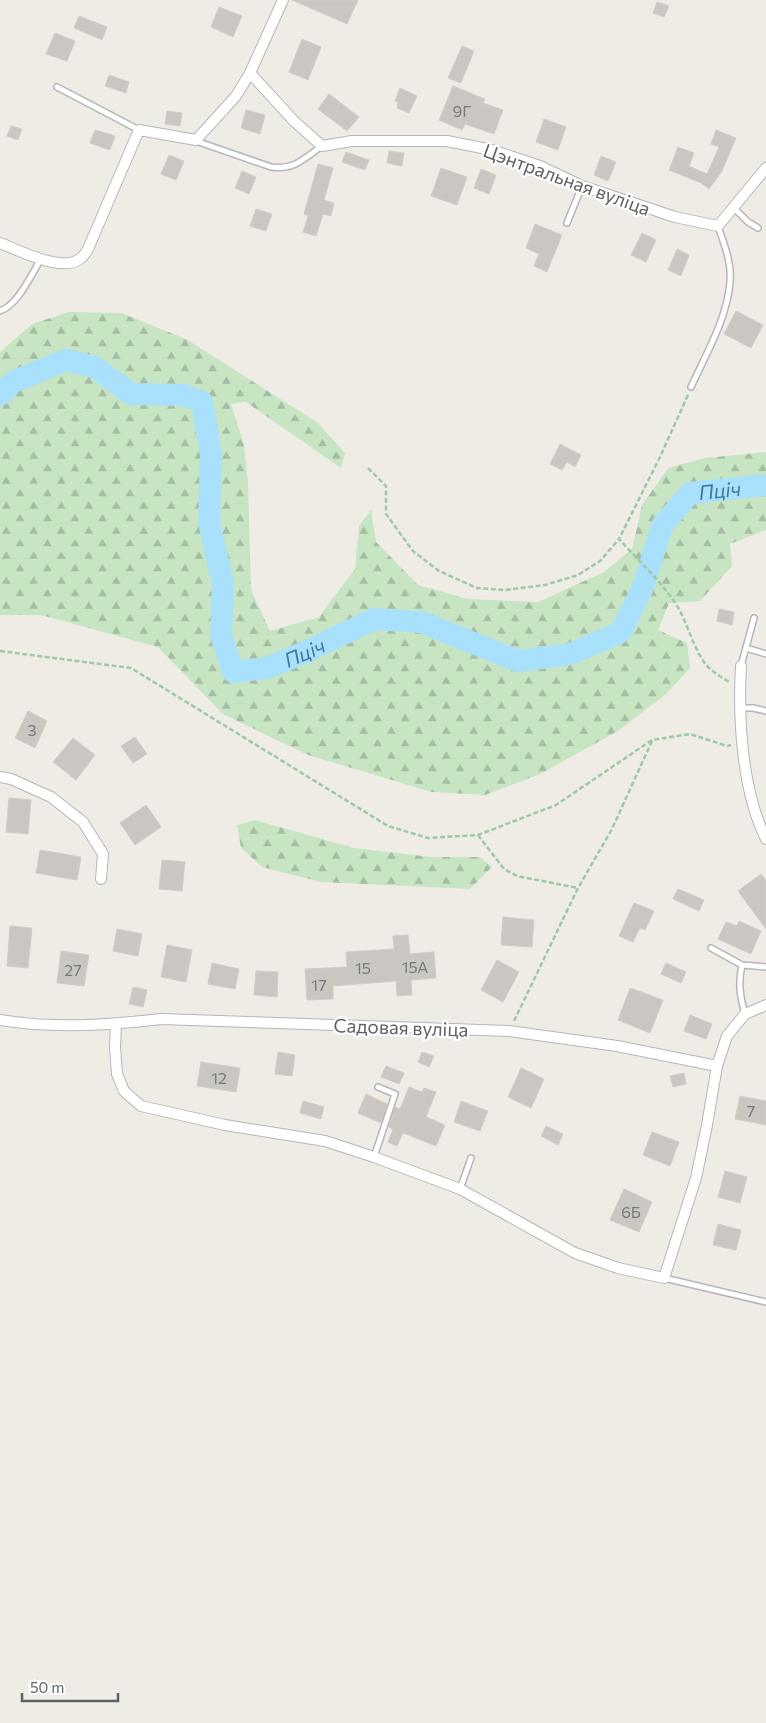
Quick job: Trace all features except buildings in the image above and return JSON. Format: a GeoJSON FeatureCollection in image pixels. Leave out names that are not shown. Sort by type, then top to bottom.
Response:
{"type":"FeatureCollection","features":[{"type":"Feature","properties":{"kind":"street"},"geometry":{"type":"LineString","coordinates":[[0,244],[41,259],[71,263],[81,259],[88,249],[139,130],[196,140],[236,96],[250,73],[283,0]]}},
{"type":"Feature","properties":{"kind":"street"},"geometry":{"type":"LineString","coordinates":[[250,73],[294,121],[322,146]]}},
{"type":"Feature","properties":{"kind":"street","name":"Цэнтральная вуліца"},"geometry":{"type":"LineString","coordinates":[[322,146],[352,141],[447,141],[492,150],[540,166],[582,186],[675,217],[718,226]]}},
{"type":"Feature","properties":{"kind":"street"},"geometry":{"type":"LineString","coordinates":[[718,226],[766,168]]}},
{"type":"Feature","properties":{"kind":"street"},"geometry":{"type":"LineString","coordinates":[[741,666],[740,708],[742,743],[750,792],[758,821],[766,839]]}},
{"type":"Feature","properties":{"kind":"street"},"geometry":{"type":"LineString","coordinates":[[0,777],[11,779],[51,797],[83,822],[103,854],[101,879]]}},
{"type":"Feature","properties":{"kind":"street"},"geometry":{"type":"LineString","coordinates":[[116,1024],[117,1074],[124,1090],[141,1106],[225,1125],[325,1141],[374,1157],[460,1189],[575,1253],[618,1268],[664,1278],[696,1178],[717,1066],[727,1036],[745,1014],[766,1005]]}},
{"type":"Feature","properties":{"kind":"street","name":"Садовая вуліца"},"geometry":{"type":"LineString","coordinates":[[0,1020],[40,1025],[116,1024],[161,1019],[509,1031],[617,1046],[717,1066]]}},
{"type":"Feature","properties":{"kind":"lane"},"geometry":{"type":"LineString","coordinates":[[56,87],[139,130]]}},
{"type":"Feature","properties":{"kind":"lane"},"geometry":{"type":"LineString","coordinates":[[196,140],[270,167],[283,168],[295,165],[322,146]]}},
{"type":"Feature","properties":{"kind":"lane"},"geometry":{"type":"LineString","coordinates":[[567,223],[582,186]]}},
{"type":"Feature","properties":{"kind":"lane"},"geometry":{"type":"LineString","coordinates":[[734,208],[748,222],[758,228]]}},
{"type":"Feature","properties":{"kind":"lane"},"geometry":{"type":"LineString","coordinates":[[692,387],[725,310],[730,281],[728,259],[718,226]]}},
{"type":"Feature","properties":{"kind":"lane"},"geometry":{"type":"LineString","coordinates":[[0,311],[15,300],[41,259]]}},
{"type":"Feature","properties":{"kind":"lane"},"geometry":{"type":"LineString","coordinates":[[741,666],[754,618]]}},
{"type":"Feature","properties":{"kind":"lane"},"geometry":{"type":"LineString","coordinates":[[746,648],[766,654]]}},
{"type":"Feature","properties":{"kind":"lane"},"geometry":{"type":"LineString","coordinates":[[740,708],[766,710]]}},
{"type":"Feature","properties":{"kind":"lane"},"geometry":{"type":"LineString","coordinates":[[711,948],[742,965],[766,968]]}},
{"type":"Feature","properties":{"kind":"lane"},"geometry":{"type":"LineString","coordinates":[[742,965],[739,978],[740,995],[745,1014]]}},
{"type":"Feature","properties":{"kind":"lane"},"geometry":{"type":"LineString","coordinates":[[374,1157],[395,1094],[378,1087]]}},
{"type":"Feature","properties":{"kind":"lane"},"geometry":{"type":"LineString","coordinates":[[460,1189],[471,1158]]}},
{"type":"Feature","properties":{"kind":"lane"},"geometry":{"type":"LineString","coordinates":[[664,1278],[766,1302]]}},
{"type":"Feature","properties":{"kind":"path"},"geometry":{"type":"LineString","coordinates":[[368,468],[386,486],[386,514],[413,551],[439,571],[477,588],[505,590],[545,585],[578,575],[600,561],[619,539],[692,387]]}},
{"type":"Feature","properties":{"kind":"path"},"geometry":{"type":"LineString","coordinates":[[619,539],[645,568],[653,574],[678,609],[704,662],[718,675],[740,689]]}},
{"type":"Feature","properties":{"kind":"path"},"geometry":{"type":"LineString","coordinates":[[0,651],[131,668],[388,826],[428,838],[478,835],[556,805],[652,740],[690,734],[726,746],[742,743]]}},
{"type":"Feature","properties":{"kind":"path"},"geometry":{"type":"LineString","coordinates":[[509,1031],[578,888],[612,829],[652,740]]}},
{"type":"Feature","properties":{"kind":"path"},"geometry":{"type":"LineString","coordinates":[[478,835],[504,869],[517,876],[578,888]]}},
{"type":"Feature","properties":{"kind":"green space"},"geometry":{"type":"Polygon","coordinates":[[[69,312],[121,313],[186,339],[318,423],[345,453],[341,468],[246,402],[231,404],[244,445],[248,482],[251,590],[270,631],[319,617],[355,569],[359,526],[371,510],[376,542],[418,585],[468,599],[538,602],[604,572],[632,549],[642,505],[668,468],[705,458],[766,452],[766,530],[730,544],[732,566],[700,601],[669,603],[658,630],[687,643],[690,668],[666,694],[618,731],[540,774],[485,795],[432,792],[308,755],[223,714],[158,647],[41,615],[0,615],[0,352],[32,324],[69,312]]]}},
{"type":"Feature","properties":{"kind":"green space"},"geometry":{"type":"Polygon","coordinates":[[[255,820],[354,848],[431,857],[480,857],[492,867],[470,889],[321,882],[262,867],[241,848],[237,825],[255,820]]]}},
{"type":"Feature","properties":{"kind":"waterway","name":"Пціч"},"geometry":{"type":"LineString","coordinates":[[0,395],[13,382],[66,360],[95,367],[131,394],[184,395],[202,402],[211,455],[209,522],[223,584],[221,635],[233,672],[267,668],[310,650],[374,619],[421,622],[518,661],[570,654],[621,632],[643,587],[662,526],[690,493],[766,485]]}}]}
